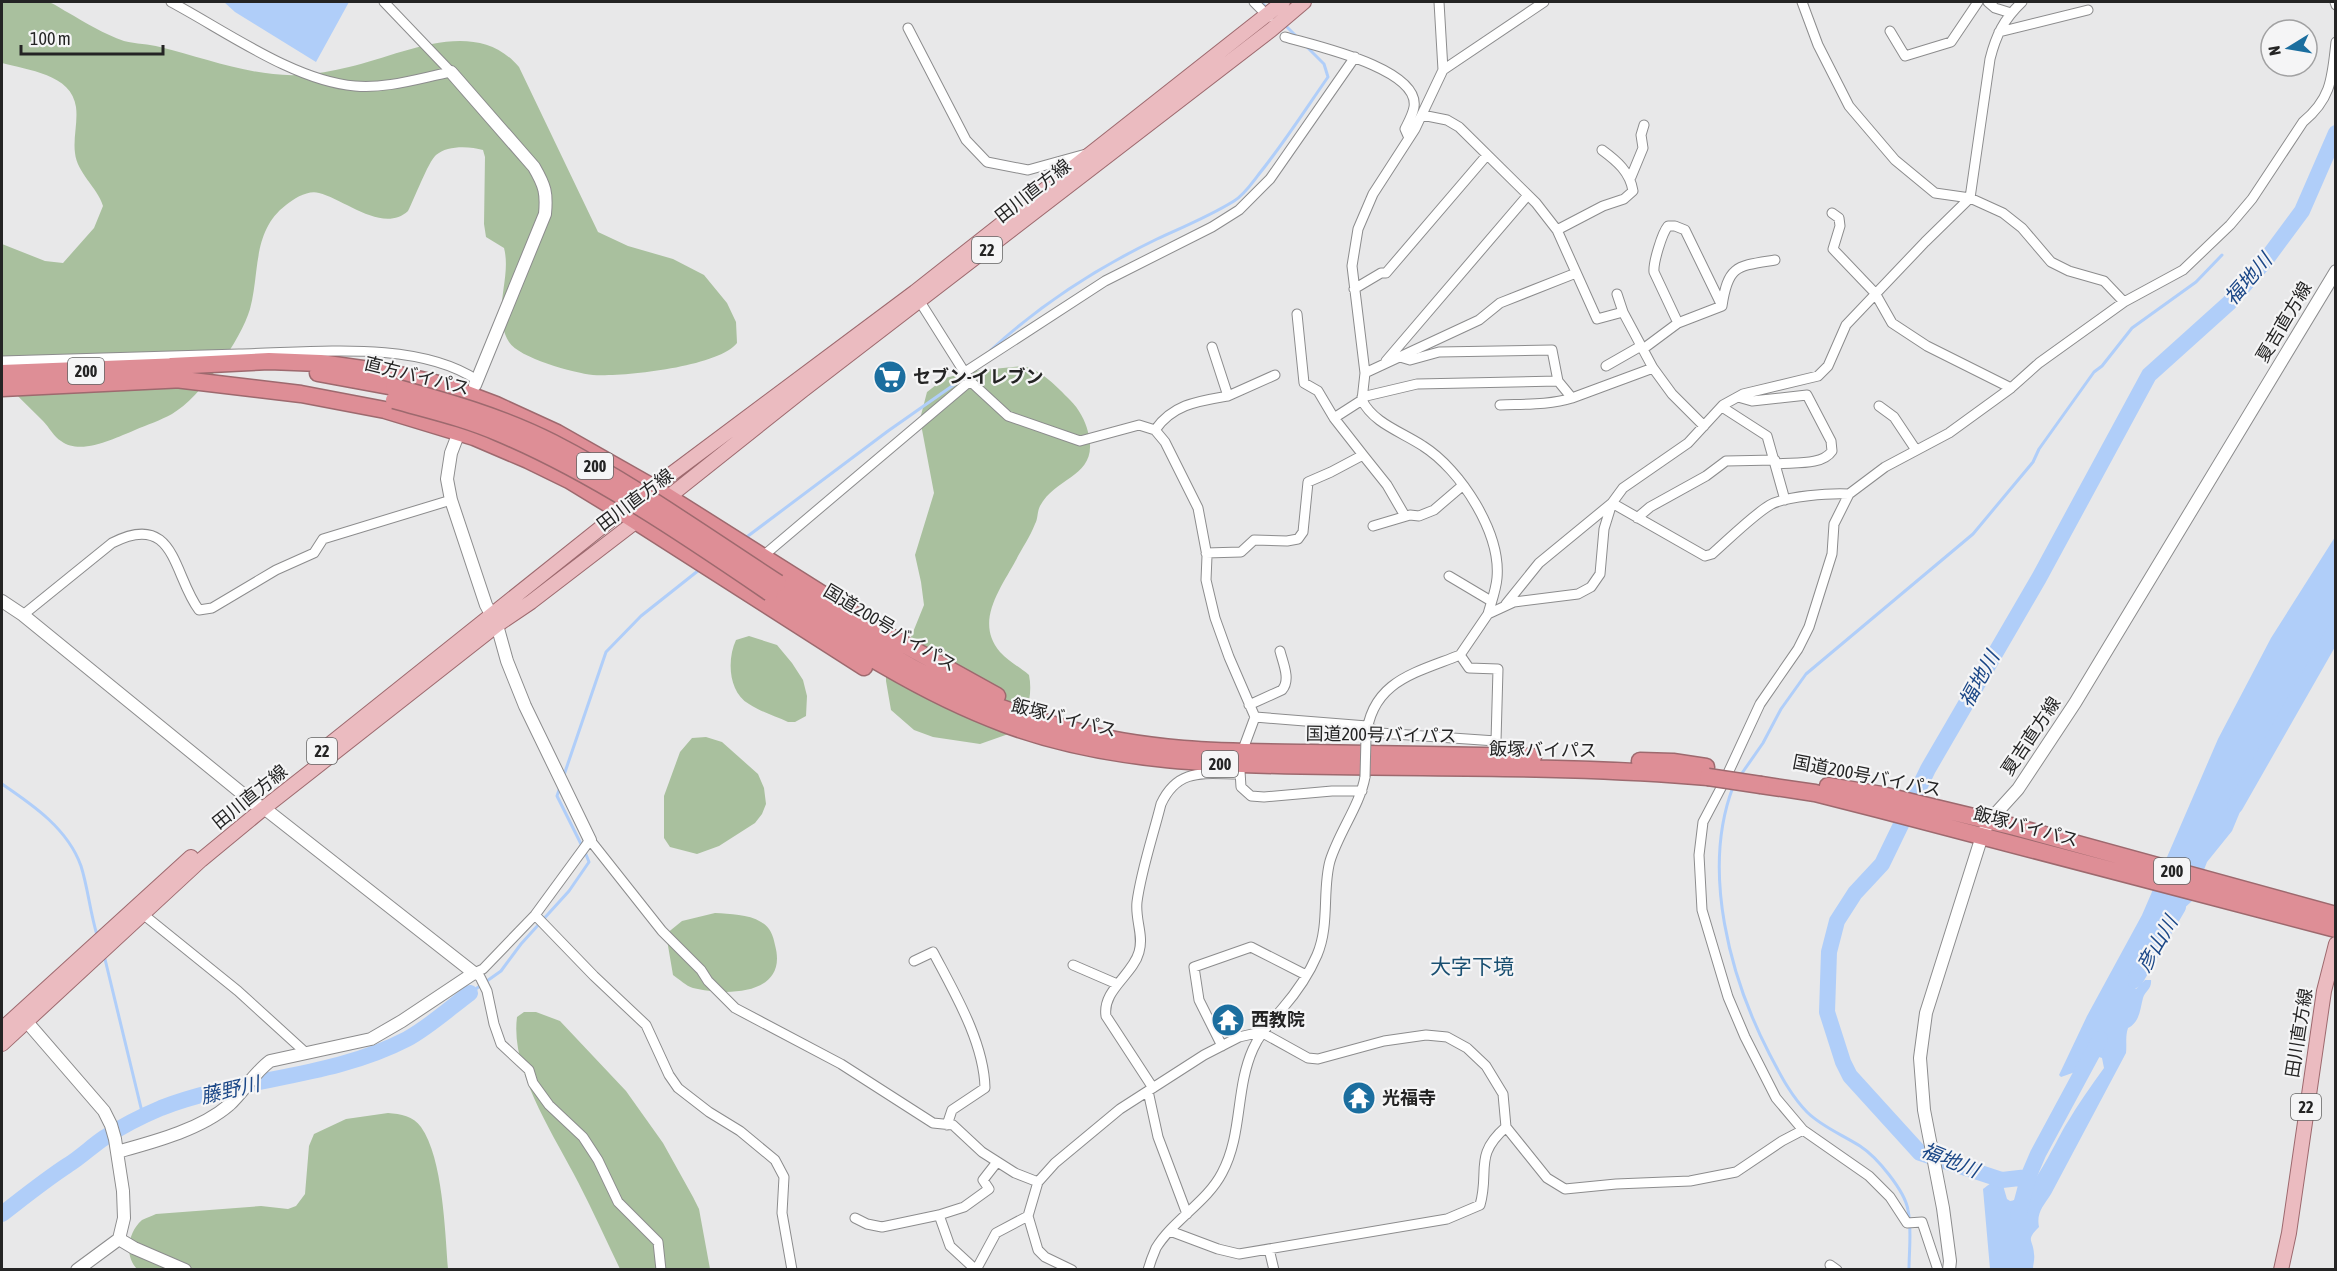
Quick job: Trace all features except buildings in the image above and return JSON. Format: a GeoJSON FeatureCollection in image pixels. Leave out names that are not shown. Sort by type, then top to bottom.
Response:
{"type":"FeatureCollection","features":[{"type":"Feature","properties":{"kind":"highway"},"geometry":{"type":"LineString","coordinates":[[173,373],[269,361],[320,363],[391,373],[443,385],[496,405],[557,433],[661,493],[887,635],[1034,718]]}},
{"type":"Feature","properties":{"kind":"highway","name":"直方バイパス"},"geometry":{"type":"LineString","coordinates":[[2,388],[74,385],[239,367],[320,374],[394,393],[466,407],[552,442],[659,506],[774,588]]}},
{"type":"Feature","properties":{"kind":"highway","name":"直方バイパス"},"geometry":{"type":"LineString","coordinates":[[2,373],[173,373]]}},
{"type":"Feature","properties":{"kind":"highway"},"geometry":{"type":"LineString","coordinates":[[173,373],[386,410],[474,438],[528,460],[569,480],[620,511],[865,668],[960,713],[1006,725]]}},
{"type":"Feature","properties":{"kind":"highway"},"geometry":{"type":"LineString","coordinates":[[2,396],[74,385]]}},
{"type":"Feature","properties":{"kind":"highway","name":"国道200号バイパス"},"geometry":{"type":"LineString","coordinates":[[774,588],[951,687],[1068,729],[1128,743],[1192,750],[1241,764],[1507,756],[1673,762],[1711,773],[1763,780],[1880,802],[2014,835],[2331,921]]}},
{"type":"Feature","properties":{"kind":"highway","name":"飯塚バイパス"},"geometry":{"type":"LineString","coordinates":[[774,588],[884,666],[927,689],[1006,725],[1095,748],[1175,760],[1241,764]]}},
{"type":"Feature","properties":{"kind":"main road","name":"田川直方線"},"geometry":{"type":"LineString","coordinates":[[917,297],[1091,153],[1283,2]]}},
{"type":"Feature","properties":{"kind":"main road","name":"田川直方線"},"geometry":{"type":"LineString","coordinates":[[495,620],[531,602],[636,522],[661,493],[917,297],[1281,31],[1304,2]]}},
{"type":"Feature","properties":{"kind":"main road","name":"田川直方線"},"geometry":{"type":"LineString","coordinates":[[2,1044],[23,1017],[259,806],[495,620],[620,511],[661,493]]}},
{"type":"Feature","properties":{"kind":"main road","name":"田川直方線"},"geometry":{"type":"LineString","coordinates":[[2281,1269],[2289,1233],[2324,991],[2336,944]]}},
{"type":"Feature","properties":{"kind":"main road","name":"田川直方線"},"geometry":{"type":"LineString","coordinates":[[2,1029],[23,1017]]}},
{"type":"Feature","properties":{"kind":"street"},"geometry":{"type":"LineString","coordinates":[[171,2],[246,46],[312,76],[354,86],[378,85],[451,72]]}},
{"type":"Feature","properties":{"kind":"street"},"geometry":{"type":"LineString","coordinates":[[2,361],[288,351],[392,353],[437,360],[467,373],[476,382],[545,214],[544,184],[534,167],[451,72],[384,2]]}},
{"type":"Feature","properties":{"kind":"street"},"geometry":{"type":"LineString","coordinates":[[1254,2],[1281,31],[1355,57],[1393,74],[1413,99],[1414,107],[1405,129],[1409,138]]}},
{"type":"Feature","properties":{"kind":"street"},"geometry":{"type":"LineString","coordinates":[[1148,1269],[1155,1249],[1222,1174],[1235,1141],[1245,1072],[1252,1051],[1261,1032],[1284,1007],[1317,954],[1324,924],[1330,862],[1362,791],[1365,777],[1367,726],[1378,699],[1396,681],[1460,655],[1488,614],[1497,580],[1497,568],[1488,530],[1477,505],[1426,448],[1372,416],[1362,398],[1365,373],[1352,266],[1358,229],[1373,194],[1422,115],[1443,70],[1439,2]]}},
{"type":"Feature","properties":{"kind":"street"},"geometry":{"type":"LineString","coordinates":[[1443,70],[1544,2]]}},
{"type":"Feature","properties":{"kind":"street"},"geometry":{"type":"LineString","coordinates":[[1802,2],[1818,45],[1849,106],[1888,151],[1935,193],[1970,198],[2003,213],[2022,228],[2051,262],[2069,271],[2104,281],[2124,302]]}},
{"type":"Feature","properties":{"kind":"street"},"geometry":{"type":"LineString","coordinates":[[1890,31],[1905,56],[1951,42],[1978,2]]}},
{"type":"Feature","properties":{"kind":"street"},"geometry":{"type":"LineString","coordinates":[[1988,2],[1995,8],[2011,13]]}},
{"type":"Feature","properties":{"kind":"street"},"geometry":{"type":"LineString","coordinates":[[1505,606],[1539,563],[1612,503],[1623,488],[1688,443],[1722,407],[1738,397],[1818,376],[1828,366],[1846,325],[1970,198],[1990,59],[1999,32],[2011,13],[2022,2]]}},
{"type":"Feature","properties":{"kind":"street"},"geometry":{"type":"LineString","coordinates":[[1999,32],[2088,10]]}},
{"type":"Feature","properties":{"kind":"street"},"geometry":{"type":"LineString","coordinates":[[908,28],[966,140],[987,162],[1028,170],[1091,153]]}},
{"type":"Feature","properties":{"kind":"street"},"geometry":{"type":"LineString","coordinates":[[1938,1269],[1922,1221],[1907,1223],[1890,1197],[1869,1176],[1803,1130],[1776,1098],[1745,1037],[1728,997],[1702,910],[1699,855],[1702,822],[1722,786],[1739,745],[1760,704],[1798,649],[1809,627],[1832,554],[1834,524],[1849,494],[1885,467],[1949,433],[2011,388],[2039,363],[2124,302],[2183,270],[2230,225],[2252,199],[2303,122],[2313,114],[2328,92],[2336,42]]}},
{"type":"Feature","properties":{"kind":"street"},"geometry":{"type":"LineString","coordinates":[[763,555],[968,376],[1105,280],[1212,227],[1239,210],[1270,179],[1355,57]]}},
{"type":"Feature","properties":{"kind":"street"},"geometry":{"type":"LineString","coordinates":[[1422,115],[1447,120],[1459,127],[1528,195],[1557,230],[1597,319],[1623,312]]}},
{"type":"Feature","properties":{"kind":"street"},"geometry":{"type":"LineString","coordinates":[[1630,177],[1643,148],[1641,135],[1644,126]]}},
{"type":"Feature","properties":{"kind":"street"},"geometry":{"type":"LineString","coordinates":[[1557,230],[1603,206],[1624,199],[1633,191],[1630,177],[1613,158],[1602,150]]}},
{"type":"Feature","properties":{"kind":"street"},"geometry":{"type":"LineString","coordinates":[[1354,289],[1381,273],[1386,273],[1487,155]]}},
{"type":"Feature","properties":{"kind":"street"},"geometry":{"type":"LineString","coordinates":[[1383,365],[1528,195]]}},
{"type":"Feature","properties":{"kind":"street"},"geometry":{"type":"LineString","coordinates":[[1832,213],[1839,218],[1840,226],[1833,249],[1875,293],[1892,323],[1927,346],[2011,388]]}},
{"type":"Feature","properties":{"kind":"street"},"geometry":{"type":"LineString","coordinates":[[1678,323],[1653,266],[1663,231],[1668,226],[1685,230],[1722,306]]}},
{"type":"Feature","properties":{"kind":"street"},"geometry":{"type":"LineString","coordinates":[[1722,306],[1725,289],[1734,270],[1740,265],[1775,260]]}},
{"type":"Feature","properties":{"kind":"street","name":"夏吉直方線"},"geometry":{"type":"LineString","coordinates":[[1949,1269],[1943,1208],[1924,1110],[1920,1058],[1926,1013],[1986,828],[2018,789],[2075,703],[2336,272]]}},
{"type":"Feature","properties":{"kind":"street"},"geometry":{"type":"LineString","coordinates":[[1365,373],[1479,320],[1500,303],[1576,273]]}},
{"type":"Feature","properties":{"kind":"street"},"geometry":{"type":"LineString","coordinates":[[1617,294],[1623,312],[1653,368],[1672,394],[1704,426]]}},
{"type":"Feature","properties":{"kind":"street"},"geometry":{"type":"LineString","coordinates":[[917,297],[968,376],[1008,416],[1080,441],[1139,425],[1155,430],[1165,442],[1192,491],[1198,508],[1206,553],[1206,580],[1215,618],[1255,717],[1241,764],[1241,787],[1251,796],[1264,797],[1332,791],[1362,791]]}},
{"type":"Feature","properties":{"kind":"street"},"geometry":{"type":"LineString","coordinates":[[1606,366],[1642,347],[1678,323],[1722,306]]}},
{"type":"Feature","properties":{"kind":"street"},"geometry":{"type":"LineString","coordinates":[[1297,314],[1304,383],[1318,391],[1334,418],[1387,484],[1405,516]]}},
{"type":"Feature","properties":{"kind":"street"},"geometry":{"type":"LineString","coordinates":[[1212,347],[1228,396]]}},
{"type":"Feature","properties":{"kind":"street"},"geometry":{"type":"LineString","coordinates":[[1400,357],[1410,360],[1438,352],[1552,350],[1558,381],[1572,398]]}},
{"type":"Feature","properties":{"kind":"street"},"geometry":{"type":"LineString","coordinates":[[1500,405],[1526,402],[1554,403],[1653,368]]}},
{"type":"Feature","properties":{"kind":"street"},"geometry":{"type":"LineString","coordinates":[[1155,430],[1164,417],[1182,407],[1228,396],[1275,375]]}},
{"type":"Feature","properties":{"kind":"street"},"geometry":{"type":"LineString","coordinates":[[1334,418],[1362,398],[1417,384],[1558,381]]}},
{"type":"Feature","properties":{"kind":"street"},"geometry":{"type":"LineString","coordinates":[[1637,518],[1650,507],[1706,476],[1726,461],[1820,460],[1828,457],[1832,451],[1831,441],[1807,395],[1752,401],[1738,397]]}},
{"type":"Feature","properties":{"kind":"street"},"geometry":{"type":"LineString","coordinates":[[1879,406],[1894,417],[1916,450]]}},
{"type":"Feature","properties":{"kind":"street"},"geometry":{"type":"LineString","coordinates":[[1722,407],[1767,436],[1785,500]]}},
{"type":"Feature","properties":{"kind":"street"},"geometry":{"type":"LineString","coordinates":[[456,440],[451,453],[447,479],[451,500],[525,706],[590,840],[662,931],[735,1008],[841,1064],[933,1124],[953,1125],[982,1152],[1015,1173],[1038,1182]]}},
{"type":"Feature","properties":{"kind":"street"},"geometry":{"type":"LineString","coordinates":[[1206,553],[1241,552],[1254,540],[1298,539],[1304,532],[1308,482],[1363,455]]}},
{"type":"Feature","properties":{"kind":"street"},"geometry":{"type":"LineString","coordinates":[[1373,526],[1405,516],[1419,516],[1434,510],[1462,486]]}},
{"type":"Feature","properties":{"kind":"street"},"geometry":{"type":"LineString","coordinates":[[1612,503],[1705,556],[1712,554],[1770,505],[1785,500],[1833,493],[1849,494]]}},
{"type":"Feature","properties":{"kind":"street"},"geometry":{"type":"LineString","coordinates":[[23,615],[112,543],[125,537],[143,534],[163,540],[169,547],[191,599],[199,610],[212,608],[276,570],[314,553],[323,539],[451,500]]}},
{"type":"Feature","properties":{"kind":"street"},"geometry":{"type":"LineString","coordinates":[[1488,614],[1514,602],[1578,594],[1591,587],[1600,574],[1604,529],[1612,503]]}},
{"type":"Feature","properties":{"kind":"street"},"geometry":{"type":"LineString","coordinates":[[1449,576],[1491,601]]}},
{"type":"Feature","properties":{"kind":"street"},"geometry":{"type":"LineString","coordinates":[[2,601],[23,615],[259,806],[480,977],[487,991],[501,1044],[529,1070],[533,1083],[549,1106],[583,1137],[598,1160],[618,1202],[658,1242],[661,1269]]}},
{"type":"Feature","properties":{"kind":"street"},"geometry":{"type":"LineString","coordinates":[[1249,705],[1282,690],[1286,685],[1287,677],[1280,651]]}},
{"type":"Feature","properties":{"kind":"street"},"geometry":{"type":"LineString","coordinates":[[1255,717],[1367,726],[1380,733],[1496,741],[1497,669],[1469,668],[1460,655]]}},
{"type":"Feature","properties":{"kind":"street"},"geometry":{"type":"LineString","coordinates":[[1187,1214],[1158,1137],[1150,1090],[1106,1016],[1107,1003],[1117,984],[1137,960],[1140,952],[1141,930],[1137,921],[1137,903],[1161,804],[1167,792],[1192,774],[1241,764]]}},
{"type":"Feature","properties":{"kind":"street"},"geometry":{"type":"LineString","coordinates":[[117,1152],[155,1143],[213,1118],[235,1099],[259,1069],[270,1060],[371,1039],[402,1022],[483,969],[535,915],[590,840]]}},
{"type":"Feature","properties":{"kind":"street"},"geometry":{"type":"LineString","coordinates":[[139,911],[238,991],[305,1052]]}},
{"type":"Feature","properties":{"kind":"street"},"geometry":{"type":"LineString","coordinates":[[535,915],[646,1025],[669,1075],[678,1088],[740,1131],[775,1160],[784,1177],[782,1213],[792,1269]]}},
{"type":"Feature","properties":{"kind":"street"},"geometry":{"type":"LineString","coordinates":[[1222,1046],[1199,1000],[1194,967],[1251,947],[1306,975]]}},
{"type":"Feature","properties":{"kind":"street"},"geometry":{"type":"LineString","coordinates":[[914,961],[933,952],[969,1019],[985,1078],[985,1088],[952,1110],[947,1125]]}},
{"type":"Feature","properties":{"kind":"street"},"geometry":{"type":"LineString","coordinates":[[1073,965],[1117,984]]}},
{"type":"Feature","properties":{"kind":"street"},"geometry":{"type":"LineString","coordinates":[[23,1017],[104,1111],[116,1139],[124,1218],[119,1239],[77,1269]]}},
{"type":"Feature","properties":{"kind":"street"},"geometry":{"type":"LineString","coordinates":[[1072,1269],[1046,1257],[1038,1250],[1028,1216],[1038,1182],[1054,1163],[1092,1130],[1150,1090],[1239,1037],[1261,1032],[1308,1058],[1318,1059],[1384,1041],[1426,1035],[1447,1037],[1467,1048],[1486,1066],[1503,1094],[1506,1127],[1547,1178],[1566,1189],[1690,1181],[1736,1172],[1782,1141],[1803,1130]]}},
{"type":"Feature","properties":{"kind":"street"},"geometry":{"type":"LineString","coordinates":[[1170,1231],[1218,1249],[1239,1254],[1447,1219],[1480,1205],[1486,1151],[1491,1140],[1506,1127]]}},
{"type":"Feature","properties":{"kind":"street"},"geometry":{"type":"LineString","coordinates":[[855,1218],[867,1224],[882,1227],[939,1215],[964,1207],[989,1189],[983,1180],[997,1162]]}},
{"type":"Feature","properties":{"kind":"street"},"geometry":{"type":"LineString","coordinates":[[939,1215],[950,1246],[976,1269],[996,1233],[1028,1216]]}},
{"type":"Feature","properties":{"kind":"street"},"geometry":{"type":"LineString","coordinates":[[119,1239],[134,1248],[185,1269]]}},
{"type":"Feature","properties":{"kind":"street"},"geometry":{"type":"LineString","coordinates":[[1269,1249],[1274,1269]]}},
{"type":"Feature","properties":{"kind":"green space"},"geometry":{"type":"Polygon","coordinates":[[[2,2],[50,3],[102,32],[124,41],[156,46],[247,70],[282,75],[305,75],[337,70],[437,43],[460,41],[481,43],[501,52],[519,67],[598,232],[628,246],[673,259],[704,275],[727,303],[736,322],[737,343],[727,351],[691,364],[669,369],[607,375],[584,374],[561,368],[535,359],[515,348],[504,331],[502,319],[506,271],[504,248],[486,237],[483,150],[465,147],[452,148],[436,155],[408,211],[398,217],[387,219],[375,217],[315,192],[302,195],[286,205],[275,215],[262,240],[253,295],[245,322],[229,351],[195,395],[172,414],[118,437],[88,446],[69,445],[56,437],[2,379],[2,244],[45,261],[63,263],[94,228],[103,206],[77,160],[76,107],[73,96],[66,87],[47,75],[2,63],[2,2]]]}},
{"type":"Feature","properties":{"kind":"green space"},"geometry":{"type":"Polygon","coordinates":[[[1023,366],[1037,371],[1049,380],[1076,407],[1088,432],[1090,447],[1088,458],[1083,467],[1047,496],[1040,506],[1033,529],[993,605],[989,629],[993,641],[1003,656],[1029,675],[1028,704],[1017,731],[980,744],[933,737],[914,730],[891,710],[886,681],[886,670],[909,642],[924,605],[915,555],[934,493],[920,419],[927,392],[945,378],[973,371],[1023,366]]]}},
{"type":"Feature","properties":{"kind":"green space"},"geometry":{"type":"Polygon","coordinates":[[[749,636],[777,645],[792,663],[803,680],[807,696],[806,716],[795,722],[788,722],[754,707],[742,699],[737,692],[731,675],[731,656],[736,640],[749,636]]]}},
{"type":"Feature","properties":{"kind":"green space"},"geometry":{"type":"Polygon","coordinates":[[[706,737],[722,742],[758,774],[764,788],[766,804],[755,823],[719,846],[697,854],[670,847],[664,838],[664,796],[680,752],[692,738],[706,737]]]}},
{"type":"Feature","properties":{"kind":"green space"},"geometry":{"type":"Polygon","coordinates":[[[715,913],[750,917],[769,929],[774,941],[777,962],[773,974],[764,983],[752,989],[707,991],[690,987],[673,975],[666,934],[682,921],[715,913]]]}},
{"type":"Feature","properties":{"kind":"green space"},"geometry":{"type":"Polygon","coordinates":[[[524,1012],[536,1012],[560,1021],[626,1091],[663,1143],[699,1209],[710,1269],[620,1269],[527,1081],[520,1059],[517,1038],[517,1017],[524,1012]]]}},
{"type":"Feature","properties":{"kind":"green space"},"geometry":{"type":"Polygon","coordinates":[[[388,1113],[414,1120],[428,1140],[442,1196],[448,1269],[137,1269],[133,1264],[129,1244],[133,1231],[142,1220],[156,1214],[261,1206],[288,1209],[296,1206],[305,1194],[309,1146],[314,1134],[346,1119],[388,1113]]]}},
{"type":"Feature","properties":{"kind":"water"},"geometry":{"type":"Polygon","coordinates":[[[224,2],[349,2],[316,62],[235,12],[224,2]]]}},
{"type":"Feature","properties":{"kind":"water"},"geometry":{"type":"Polygon","coordinates":[[[2335,537],[2335,631],[2317,653],[2283,712],[2266,755],[2246,779],[2242,807],[2232,831],[2207,862],[2192,901],[2173,922],[2162,927],[2134,986],[2136,989],[2145,980],[2151,980],[2137,1019],[2128,1028],[2126,1053],[2040,1213],[2039,1227],[2031,1237],[2034,1256],[2033,1269],[1990,1269],[1983,1189],[1994,1181],[2002,1182],[2007,1199],[2010,1201],[2018,1198],[2026,1190],[2104,1068],[2102,1058],[2093,1055],[2078,1071],[2061,1077],[2059,1075],[2087,1016],[2142,915],[2218,739],[2271,638],[2335,537]]]}},
{"type":"Feature","properties":{"kind":"waterway"},"geometry":{"type":"LineString","coordinates":[[1261,2],[1267,8]]}},
{"type":"Feature","properties":{"kind":"waterway"},"geometry":{"type":"LineString","coordinates":[[1285,25],[1297,37]]}},
{"type":"Feature","properties":{"kind":"waterway"},"geometry":{"type":"LineString","coordinates":[[991,350],[1029,318],[1091,275],[1135,250],[1216,212],[1241,196],[1277,150],[1328,77],[1324,64],[1306,46]]}},
{"type":"Feature","properties":{"kind":"waterway","name":"福地川"},"geometry":{"type":"LineString","coordinates":[[2028,1177],[2002,1180],[1920,1153],[1850,1076],[1843,1062],[1827,1012],[1829,952],[1837,921],[1855,893],[1882,864],[1928,769],[2039,578],[2149,375],[2229,303],[2265,261],[2302,211],[2336,133]]}},
{"type":"Feature","properties":{"kind":"waterway"},"geometry":{"type":"LineString","coordinates":[[1740,776],[1763,743],[1781,709],[1806,674],[1973,534],[2033,462],[2039,449],[2094,372],[2102,366],[2132,328],[2196,282],[2222,255]]}},
{"type":"Feature","properties":{"kind":"waterway"},"geometry":{"type":"LineString","coordinates":[[744,539],[888,431],[965,377]]}},
{"type":"Feature","properties":{"kind":"waterway"},"geometry":{"type":"LineString","coordinates":[[564,775],[606,652],[641,616],[699,570]]}},
{"type":"Feature","properties":{"kind":"waterway","name":"彦山川"},"geometry":{"type":"LineString","coordinates":[[2235,806],[2336,629]]}},
{"type":"Feature","properties":{"kind":"waterway"},"geometry":{"type":"LineString","coordinates":[[2,784],[37,809],[68,841],[81,866],[97,935]]}},
{"type":"Feature","properties":{"kind":"waterway"},"geometry":{"type":"LineString","coordinates":[[560,787],[557,796],[582,846]]}},
{"type":"Feature","properties":{"kind":"waterway"},"geometry":{"type":"LineString","coordinates":[[1733,787],[1724,819],[1720,853],[1720,888],[1724,924],[1743,992],[1770,1055],[1796,1099],[1819,1122],[1867,1151],[1882,1166],[1902,1194],[1909,1217],[1909,1270]]}},
{"type":"Feature","properties":{"kind":"waterway"},"geometry":{"type":"LineString","coordinates":[[470,993],[501,971],[521,944],[569,891],[589,862],[585,852]]}},
{"type":"Feature","properties":{"kind":"waterway","name":"彦山川"},"geometry":{"type":"LineString","coordinates":[[2135,980],[2178,907]]}},
{"type":"Feature","properties":{"kind":"waterway"},"geometry":{"type":"LineString","coordinates":[[104,955],[143,1116]]}},
{"type":"Feature","properties":{"kind":"waterway","name":"藤野川"},"geometry":{"type":"LineString","coordinates":[[2,1214],[104,1138],[147,1114],[191,1098],[316,1070],[378,1052],[415,1034],[470,993]]}},
{"type":"Feature","properties":{"kind":"waterway","name":"彦山川"},"geometry":{"type":"LineString","coordinates":[[2018,1216],[2029,1175],[2038,1154],[2100,1039]]}},
{"type":"Feature","properties":{"kind":"place","name":"セブン-イレブン"},"geometry":{"type":"Point","coordinates":[890,377]}},
{"type":"Feature","properties":{"kind":"place","name":"西教院"},"geometry":{"type":"Point","coordinates":[1228,1020]}},
{"type":"Feature","properties":{"kind":"place","name":"光福寺"},"geometry":{"type":"Point","coordinates":[1359,1098]}},
{"type":"Feature","properties":{"kind":"district","name":"大字下境"},"geometry":{"type":"Point","coordinates":[1472,967]}}]}
